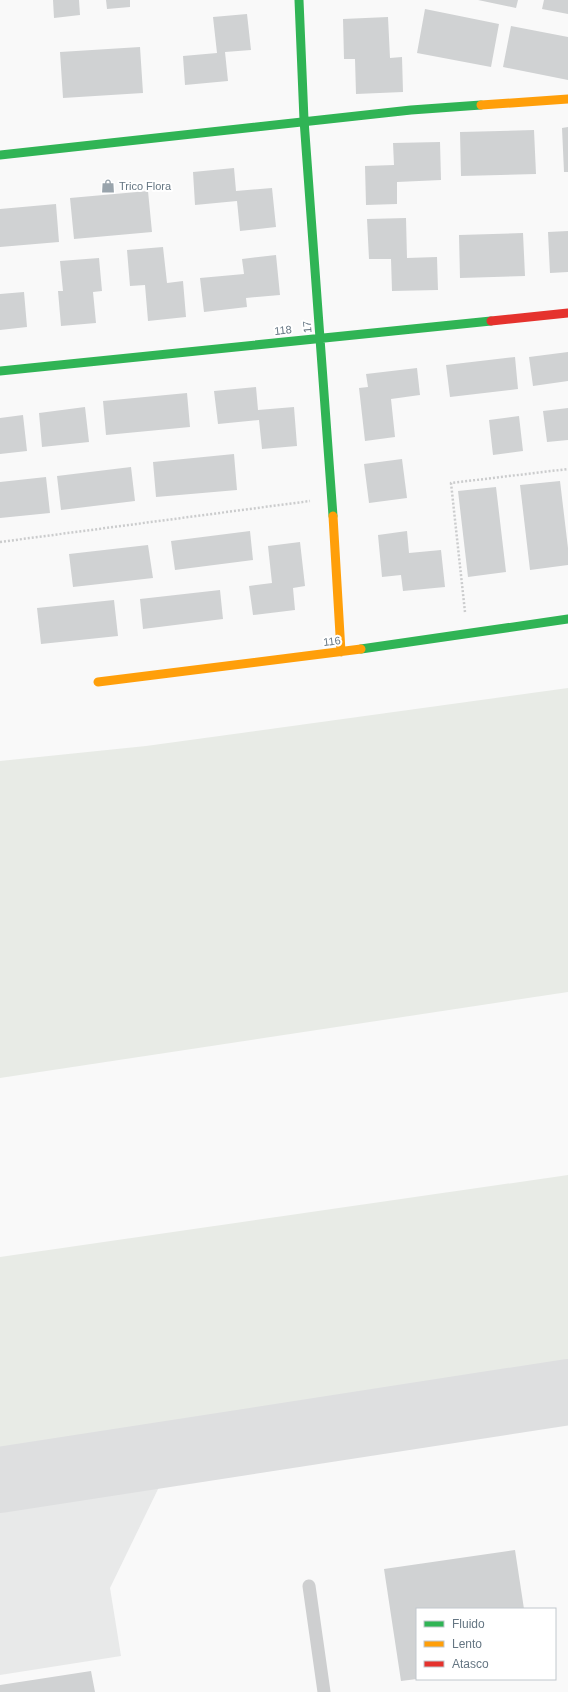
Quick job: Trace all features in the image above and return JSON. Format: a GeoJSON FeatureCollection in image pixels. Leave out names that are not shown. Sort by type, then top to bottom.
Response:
{"type":"FeatureCollection","features":[{"type":"Feature","properties":{"kind":"street","name":"17"},"geometry":{"type":"LineString","coordinates":[[300,0],[304,120],[332,498],[341,652]]}},
{"type":"Feature","properties":{"kind":"street"},"geometry":{"type":"LineString","coordinates":[[0,155],[304,120],[411,110],[568,99]]}},
{"type":"Feature","properties":{"kind":"street","name":"118"},"geometry":{"type":"LineString","coordinates":[[0,370],[568,313]]}},
{"type":"Feature","properties":{"kind":"street","name":"116"},"geometry":{"type":"LineString","coordinates":[[98,682],[341,652],[568,619]]}},
{"type":"Feature","properties":{"kind":"lane"},"geometry":{"type":"LineString","coordinates":[[309,1586],[324,1692]]}},
{"type":"Feature","properties":{"kind":"path"},"geometry":{"type":"LineString","coordinates":[[468,634],[451,483],[568,469]]}},
{"type":"Feature","properties":{"kind":"path"},"geometry":{"type":"LineString","coordinates":[[0,542],[332,498]]}},
{"type":"Feature","properties":{"kind":"shaded area"},"geometry":{"type":"Polygon","coordinates":[[[568,688],[568,992],[0,1078],[0,761],[146,746],[568,688]]]}},
{"type":"Feature","properties":{"kind":"shaded area"},"geometry":{"type":"Polygon","coordinates":[[[568,1175],[568,1379],[479,1393],[0,1460],[0,1257],[568,1175]]]}},
{"type":"Feature","properties":{"kind":"shaded area"},"geometry":{"type":"Polygon","coordinates":[[[176,1452],[110,1588],[121,1656],[0,1675],[0,1480],[176,1452]]]}},
{"type":"Feature","properties":{"kind":"building"},"geometry":{"type":"Polygon","coordinates":[[[53,0],[79,0],[80,15],[54,18],[53,0]]]}},
{"type":"Feature","properties":{"kind":"building"},"geometry":{"type":"Polygon","coordinates":[[[106,0],[130,0],[130,7],[107,9],[106,0]]]}},
{"type":"Feature","properties":{"kind":"building"},"geometry":{"type":"Polygon","coordinates":[[[478,0],[518,0],[516,8],[478,0]]]}},
{"type":"Feature","properties":{"kind":"building"},"geometry":{"type":"Polygon","coordinates":[[[544,0],[568,0],[568,14],[542,9],[544,0]]]}},
{"type":"Feature","properties":{"kind":"building"},"geometry":{"type":"Polygon","coordinates":[[[425,9],[499,24],[491,67],[417,53],[425,9]]]}},
{"type":"Feature","properties":{"kind":"building"},"geometry":{"type":"Polygon","coordinates":[[[247,14],[251,50],[225,52],[228,81],[185,85],[183,56],[217,53],[213,17],[247,14]]]}},
{"type":"Feature","properties":{"kind":"building"},"geometry":{"type":"Polygon","coordinates":[[[388,17],[390,58],[402,57],[403,92],[356,94],[355,59],[344,59],[343,19],[388,17]]]}},
{"type":"Feature","properties":{"kind":"building"},"geometry":{"type":"Polygon","coordinates":[[[511,26],[568,37],[568,80],[503,67],[511,26]]]}},
{"type":"Feature","properties":{"kind":"building"},"geometry":{"type":"Polygon","coordinates":[[[140,47],[143,93],[63,98],[60,52],[140,47]]]}},
{"type":"Feature","properties":{"kind":"building"},"geometry":{"type":"Polygon","coordinates":[[[568,127],[568,172],[564,172],[562,128],[568,127]]]}},
{"type":"Feature","properties":{"kind":"building"},"geometry":{"type":"Polygon","coordinates":[[[534,130],[536,174],[461,176],[460,132],[534,130]]]}},
{"type":"Feature","properties":{"kind":"building"},"geometry":{"type":"Polygon","coordinates":[[[440,142],[441,180],[397,182],[397,204],[366,205],[365,166],[394,165],[393,143],[440,142]]]}},
{"type":"Feature","properties":{"kind":"building"},"geometry":{"type":"Polygon","coordinates":[[[234,168],[236,191],[272,188],[276,227],[240,231],[237,201],[195,205],[193,172],[234,168]]]}},
{"type":"Feature","properties":{"kind":"building"},"geometry":{"type":"Polygon","coordinates":[[[148,191],[152,232],[74,239],[70,198],[148,191]]]}},
{"type":"Feature","properties":{"kind":"building"},"geometry":{"type":"Polygon","coordinates":[[[56,204],[59,242],[0,247],[0,209],[56,204]]]}},
{"type":"Feature","properties":{"kind":"building"},"geometry":{"type":"Polygon","coordinates":[[[406,218],[407,258],[437,257],[438,290],[392,291],[391,259],[369,259],[367,219],[406,218]]]}},
{"type":"Feature","properties":{"kind":"building"},"geometry":{"type":"Polygon","coordinates":[[[568,231],[568,272],[550,273],[548,232],[568,231]]]}},
{"type":"Feature","properties":{"kind":"building"},"geometry":{"type":"Polygon","coordinates":[[[523,233],[525,276],[460,278],[459,235],[523,233]]]}},
{"type":"Feature","properties":{"kind":"building"},"geometry":{"type":"Polygon","coordinates":[[[163,247],[167,283],[183,281],[186,317],[148,321],[145,285],[130,286],[127,250],[163,247]]]}},
{"type":"Feature","properties":{"kind":"building"},"geometry":{"type":"Polygon","coordinates":[[[276,255],[280,295],[246,298],[247,307],[204,312],[200,278],[244,274],[242,259],[276,255]]]}},
{"type":"Feature","properties":{"kind":"building"},"geometry":{"type":"Polygon","coordinates":[[[99,258],[102,291],[93,292],[96,323],[61,326],[58,291],[63,291],[60,261],[99,258]]]}},
{"type":"Feature","properties":{"kind":"building"},"geometry":{"type":"Polygon","coordinates":[[[24,292],[27,327],[0,330],[0,294],[24,292]]]}},
{"type":"Feature","properties":{"kind":"building"},"geometry":{"type":"Polygon","coordinates":[[[568,352],[568,381],[533,386],[529,357],[568,352]]]}},
{"type":"Feature","properties":{"kind":"building"},"geometry":{"type":"Polygon","coordinates":[[[515,357],[518,389],[450,397],[446,365],[515,357]]]}},
{"type":"Feature","properties":{"kind":"building"},"geometry":{"type":"Polygon","coordinates":[[[417,368],[420,395],[391,399],[395,437],[365,441],[359,388],[368,387],[366,374],[417,368]]]}},
{"type":"Feature","properties":{"kind":"building"},"geometry":{"type":"Polygon","coordinates":[[[256,387],[258,410],[294,407],[297,446],[262,449],[259,420],[218,424],[214,391],[256,387]]]}},
{"type":"Feature","properties":{"kind":"building"},"geometry":{"type":"Polygon","coordinates":[[[187,393],[190,427],[106,435],[103,401],[187,393]]]}},
{"type":"Feature","properties":{"kind":"building"},"geometry":{"type":"Polygon","coordinates":[[[85,407],[89,442],[42,447],[39,413],[85,407]]]}},
{"type":"Feature","properties":{"kind":"building"},"geometry":{"type":"Polygon","coordinates":[[[568,408],[568,440],[547,442],[543,411],[568,408]]]}},
{"type":"Feature","properties":{"kind":"building"},"geometry":{"type":"Polygon","coordinates":[[[23,415],[27,451],[0,454],[0,418],[23,415]]]}},
{"type":"Feature","properties":{"kind":"building"},"geometry":{"type":"Polygon","coordinates":[[[519,416],[523,451],[493,455],[489,420],[519,416]]]}},
{"type":"Feature","properties":{"kind":"building"},"geometry":{"type":"Polygon","coordinates":[[[234,454],[237,490],[156,497],[153,462],[234,454]]]}},
{"type":"Feature","properties":{"kind":"building"},"geometry":{"type":"Polygon","coordinates":[[[402,459],[407,498],[369,503],[364,464],[402,459]]]}},
{"type":"Feature","properties":{"kind":"building"},"geometry":{"type":"Polygon","coordinates":[[[131,467],[135,501],[61,510],[57,476],[131,467]]]}},
{"type":"Feature","properties":{"kind":"building"},"geometry":{"type":"Polygon","coordinates":[[[46,477],[50,513],[0,518],[0,482],[46,477]]]}},
{"type":"Feature","properties":{"kind":"building"},"geometry":{"type":"Polygon","coordinates":[[[560,481],[568,548],[568,565],[530,570],[520,485],[560,481]]]}},
{"type":"Feature","properties":{"kind":"building"},"geometry":{"type":"Polygon","coordinates":[[[496,487],[506,572],[468,577],[458,491],[496,487]]]}},
{"type":"Feature","properties":{"kind":"building"},"geometry":{"type":"Polygon","coordinates":[[[250,531],[253,560],[175,570],[171,541],[250,531]]]}},
{"type":"Feature","properties":{"kind":"building"},"geometry":{"type":"Polygon","coordinates":[[[407,531],[409,553],[441,550],[445,587],[403,591],[401,575],[382,577],[378,535],[407,531]]]}},
{"type":"Feature","properties":{"kind":"building"},"geometry":{"type":"Polygon","coordinates":[[[300,542],[305,586],[293,588],[295,610],[253,615],[249,586],[272,583],[268,546],[300,542]]]}},
{"type":"Feature","properties":{"kind":"building"},"geometry":{"type":"Polygon","coordinates":[[[148,545],[153,578],[73,587],[69,554],[148,545]]]}},
{"type":"Feature","properties":{"kind":"building"},"geometry":{"type":"Polygon","coordinates":[[[220,590],[223,619],[143,629],[140,599],[220,590]]]}},
{"type":"Feature","properties":{"kind":"building"},"geometry":{"type":"Polygon","coordinates":[[[114,600],[118,636],[41,644],[37,608],[114,600]]]}},
{"type":"Feature","properties":{"kind":"building"},"geometry":{"type":"Polygon","coordinates":[[[515,1550],[524,1608],[416,1608],[416,1679],[401,1681],[384,1569],[515,1550]]]}},
{"type":"Feature","properties":{"kind":"building"},"geometry":{"type":"Polygon","coordinates":[[[91,1671],[95,1692],[0,1692],[0,1685],[91,1671]]]}},
{"type":"Feature","properties":{"kind":"taxiway"},"geometry":{"type":"LineString","coordinates":[[0,1480],[568,1392]]}},
{"type":"Feature","properties":{"kind":"traffic: fast"},"geometry":{"type":"LineString","coordinates":[[299,0],[304,120],[333,516]]}},
{"type":"Feature","properties":{"kind":"traffic: fast"},"geometry":{"type":"LineString","coordinates":[[0,155],[411,110],[481,105]]}},
{"type":"Feature","properties":{"kind":"traffic: fast"},"geometry":{"type":"LineString","coordinates":[[0,371],[491,321]]}},
{"type":"Feature","properties":{"kind":"traffic: fast"},"geometry":{"type":"LineString","coordinates":[[361,649],[568,619]]}},
{"type":"Feature","properties":{"kind":"traffic: slow"},"geometry":{"type":"LineString","coordinates":[[481,105],[568,99]]}},
{"type":"Feature","properties":{"kind":"traffic: slow"},"geometry":{"type":"LineString","coordinates":[[333,516],[341,652]]}},
{"type":"Feature","properties":{"kind":"traffic: slow"},"geometry":{"type":"LineString","coordinates":[[98,682],[361,649]]}},
{"type":"Feature","properties":{"kind":"traffic: jam"},"geometry":{"type":"LineString","coordinates":[[491,321],[568,313]]}},
{"type":"Feature","properties":{"kind":"place","name":"Trico Flora"},"geometry":{"type":"Point","coordinates":[108,186]}}]}
